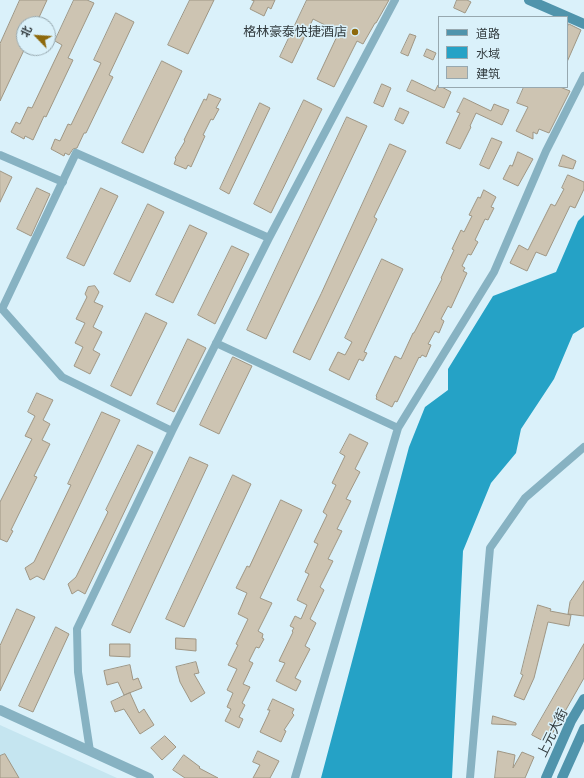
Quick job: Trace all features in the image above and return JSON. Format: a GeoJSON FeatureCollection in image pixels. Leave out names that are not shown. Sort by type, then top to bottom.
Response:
{"type":"FeatureCollection","features":[{"type":"Feature","properties":{"kind":"main road"},"geometry":{"type":"LineString","coordinates":[[530,0],[566,16]]}},
{"type":"Feature","properties":{"kind":"main road"},"geometry":{"type":"LineString","coordinates":[[568,17],[584,24]]}},
{"type":"Feature","properties":{"kind":"main road","name":"上元大街"},"geometry":{"type":"LineString","coordinates":[[546,778],[571,721],[584,700]]}},
{"type":"Feature","properties":{"kind":"main road","name":"上元大街"},"geometry":{"type":"LineString","coordinates":[[562,778],[584,729]]}},
{"type":"Feature","properties":{"kind":"street"},"geometry":{"type":"LineString","coordinates":[[90,751],[78,672],[77,629],[172,431],[269,238],[395,0]]}},
{"type":"Feature","properties":{"kind":"street"},"geometry":{"type":"LineString","coordinates":[[295,778],[398,428],[494,272],[546,151],[584,76]]}},
{"type":"Feature","properties":{"kind":"street"},"geometry":{"type":"LineString","coordinates":[[172,431],[62,377],[1,309],[76,153],[269,238]]}},
{"type":"Feature","properties":{"kind":"street"},"geometry":{"type":"LineString","coordinates":[[0,155],[63,182]]}},
{"type":"Feature","properties":{"kind":"street"},"geometry":{"type":"LineString","coordinates":[[216,343],[398,428]]}},
{"type":"Feature","properties":{"kind":"street"},"geometry":{"type":"LineString","coordinates":[[470,778],[490,548],[525,498],[584,447]]}},
{"type":"Feature","properties":{"kind":"street"},"geometry":{"type":"LineString","coordinates":[[0,710],[149,778]]}},
{"type":"Feature","properties":{"kind":"shaded area"},"geometry":{"type":"Polygon","coordinates":[[[0,725],[117,778],[0,778],[0,725]]]}},
{"type":"Feature","properties":{"kind":"water"},"geometry":{"type":"Polygon","coordinates":[[[584,215],[584,327],[573,334],[554,379],[521,429],[516,453],[491,483],[463,551],[452,778],[321,778],[409,447],[425,407],[448,390],[448,369],[493,296],[556,272],[578,221],[584,215]]]}},
{"type":"Feature","properties":{"kind":"building"},"geometry":{"type":"Polygon","coordinates":[[[20,0],[47,0],[40,16],[16,16],[16,56],[21,56],[0,101],[0,44],[20,0]]]}},
{"type":"Feature","properties":{"kind":"building"},"geometry":{"type":"Polygon","coordinates":[[[74,0],[87,0],[94,3],[68,58],[73,60],[46,117],[44,116],[33,140],[25,136],[24,139],[11,132],[16,122],[20,124],[28,107],[32,108],[62,45],[56,42],[74,0]]]}},
{"type":"Feature","properties":{"kind":"building"},"geometry":{"type":"Polygon","coordinates":[[[190,0],[214,0],[188,54],[168,45],[190,0]]]}},
{"type":"Feature","properties":{"kind":"building"},"geometry":{"type":"Polygon","coordinates":[[[252,0],[275,0],[271,9],[268,7],[264,16],[250,9],[254,1],[252,0]]]}},
{"type":"Feature","properties":{"kind":"building"},"geometry":{"type":"Polygon","coordinates":[[[307,0],[389,0],[363,44],[357,41],[334,87],[317,79],[339,32],[313,19],[292,63],[280,57],[307,0]]]}},
{"type":"Feature","properties":{"kind":"building"},"geometry":{"type":"Polygon","coordinates":[[[457,0],[467,0],[471,2],[465,13],[454,8],[457,0]]]}},
{"type":"Feature","properties":{"kind":"building"},"geometry":{"type":"Polygon","coordinates":[[[116,13],[134,22],[109,75],[113,77],[86,133],[84,133],[77,148],[73,149],[69,155],[65,153],[64,156],[51,149],[55,139],[60,141],[68,124],[71,125],[101,63],[94,60],[116,13]]]}},
{"type":"Feature","properties":{"kind":"building"},"geometry":{"type":"Polygon","coordinates":[[[569,24],[581,30],[568,60],[569,24]]]}},
{"type":"Feature","properties":{"kind":"building"},"geometry":{"type":"Polygon","coordinates":[[[410,34],[416,36],[408,56],[401,53],[410,34]]]}},
{"type":"Feature","properties":{"kind":"building"},"geometry":{"type":"Polygon","coordinates":[[[427,49],[436,53],[433,60],[424,56],[427,49]]]}},
{"type":"Feature","properties":{"kind":"building"},"geometry":{"type":"Polygon","coordinates":[[[162,61],[182,71],[143,153],[122,143],[162,61]]]}},
{"type":"Feature","properties":{"kind":"building"},"geometry":{"type":"Polygon","coordinates":[[[412,80],[435,91],[438,85],[438,88],[444,88],[451,92],[444,108],[407,91],[412,80]]]}},
{"type":"Feature","properties":{"kind":"building"},"geometry":{"type":"Polygon","coordinates":[[[382,84],[391,88],[383,107],[374,103],[382,84]]]}},
{"type":"Feature","properties":{"kind":"building"},"geometry":{"type":"Polygon","coordinates":[[[524,88],[562,88],[570,91],[549,133],[539,129],[537,134],[533,132],[533,139],[516,131],[528,107],[517,103],[524,88]]]}},
{"type":"Feature","properties":{"kind":"building"},"geometry":{"type":"Polygon","coordinates":[[[209,94],[221,99],[216,108],[219,109],[213,120],[211,119],[203,135],[205,136],[191,167],[188,165],[186,169],[174,164],[175,158],[185,141],[184,140],[204,99],[206,100],[209,94]]]}},
{"type":"Feature","properties":{"kind":"building"},"geometry":{"type":"Polygon","coordinates":[[[464,98],[491,111],[494,104],[509,110],[502,125],[476,113],[460,149],[446,143],[460,113],[457,112],[464,98]]]}},
{"type":"Feature","properties":{"kind":"building"},"geometry":{"type":"Polygon","coordinates":[[[304,100],[322,109],[271,213],[254,204],[304,100]]]}},
{"type":"Feature","properties":{"kind":"building"},"geometry":{"type":"Polygon","coordinates":[[[260,103],[270,108],[229,194],[220,189],[260,103]]]}},
{"type":"Feature","properties":{"kind":"building"},"geometry":{"type":"Polygon","coordinates":[[[400,108],[409,112],[403,124],[395,120],[400,108]]]}},
{"type":"Feature","properties":{"kind":"building"},"geometry":{"type":"Polygon","coordinates":[[[347,117],[367,126],[266,339],[247,330],[347,117]]]}},
{"type":"Feature","properties":{"kind":"building"},"geometry":{"type":"Polygon","coordinates":[[[492,138],[502,142],[489,169],[480,165],[492,138]]]}},
{"type":"Feature","properties":{"kind":"building"},"geometry":{"type":"Polygon","coordinates":[[[390,144],[406,151],[374,217],[377,219],[310,360],[293,352],[390,144]]]}},
{"type":"Feature","properties":{"kind":"building"},"geometry":{"type":"Polygon","coordinates":[[[518,152],[533,159],[518,186],[503,179],[510,165],[512,166],[518,152]]]}},
{"type":"Feature","properties":{"kind":"building"},"geometry":{"type":"Polygon","coordinates":[[[563,155],[576,161],[573,169],[559,166],[563,155]]]}},
{"type":"Feature","properties":{"kind":"building"},"geometry":{"type":"Polygon","coordinates":[[[0,171],[12,177],[0,202],[0,171]]]}},
{"type":"Feature","properties":{"kind":"building"},"geometry":{"type":"Polygon","coordinates":[[[568,175],[584,182],[584,189],[575,208],[570,206],[546,256],[536,252],[527,271],[510,263],[519,245],[528,250],[551,204],[555,206],[564,189],[562,188],[568,175]]]}},
{"type":"Feature","properties":{"kind":"building"},"geometry":{"type":"Polygon","coordinates":[[[37,188],[50,194],[31,236],[17,229],[37,188]]]}},
{"type":"Feature","properties":{"kind":"building"},"geometry":{"type":"Polygon","coordinates":[[[101,188],[118,196],[84,266],[67,258],[101,188]]]}},
{"type":"Feature","properties":{"kind":"building"},"geometry":{"type":"Polygon","coordinates":[[[484,190],[496,197],[491,207],[494,208],[488,220],[485,219],[475,240],[478,242],[471,255],[468,254],[462,266],[465,268],[463,271],[467,273],[451,308],[448,306],[441,319],[444,321],[439,333],[435,331],[428,344],[431,345],[426,357],[422,355],[420,358],[419,357],[397,402],[395,401],[392,407],[376,399],[376,396],[395,356],[401,359],[442,279],[441,278],[454,250],[452,249],[461,230],[464,232],[472,216],[469,215],[478,197],[480,198],[484,190]]]}},
{"type":"Feature","properties":{"kind":"building"},"geometry":{"type":"Polygon","coordinates":[[[148,204],[164,212],[130,282],[114,274],[148,204]]]}},
{"type":"Feature","properties":{"kind":"building"},"geometry":{"type":"Polygon","coordinates":[[[190,225],[207,233],[173,303],[156,295],[190,225]]]}},
{"type":"Feature","properties":{"kind":"building"},"geometry":{"type":"Polygon","coordinates":[[[232,246],[249,254],[215,324],[198,315],[232,246]]]}},
{"type":"Feature","properties":{"kind":"building"},"geometry":{"type":"Polygon","coordinates":[[[382,259],[403,269],[364,352],[367,353],[363,361],[359,359],[349,380],[329,370],[338,352],[345,355],[352,342],[345,338],[382,259]]]}},
{"type":"Feature","properties":{"kind":"building"},"geometry":{"type":"Polygon","coordinates":[[[95,286],[99,292],[94,302],[103,306],[93,327],[102,332],[93,350],[100,354],[90,374],[74,366],[83,347],[75,343],[85,323],[76,319],[87,297],[85,294],[88,287],[95,286]]]}},
{"type":"Feature","properties":{"kind":"building"},"geometry":{"type":"Polygon","coordinates":[[[146,313],[167,323],[131,396],[111,386],[146,313]]]}},
{"type":"Feature","properties":{"kind":"building"},"geometry":{"type":"Polygon","coordinates":[[[188,339],[206,348],[174,412],[157,404],[188,339]]]}},
{"type":"Feature","properties":{"kind":"building"},"geometry":{"type":"Polygon","coordinates":[[[233,357],[252,366],[219,434],[200,425],[233,357]]]}},
{"type":"Feature","properties":{"kind":"building"},"geometry":{"type":"Polygon","coordinates":[[[37,393],[53,400],[43,420],[50,424],[42,440],[50,444],[34,476],[37,477],[11,530],[13,531],[7,542],[0,539],[0,502],[32,439],[25,436],[35,416],[28,412],[37,393]]]}},
{"type":"Feature","properties":{"kind":"building"},"geometry":{"type":"Polygon","coordinates":[[[102,412],[120,420],[44,580],[37,576],[30,580],[25,568],[34,562],[71,485],[68,484],[102,412]]]}},
{"type":"Feature","properties":{"kind":"building"},"geometry":{"type":"Polygon","coordinates":[[[350,434],[368,443],[355,469],[360,472],[346,499],[351,501],[337,529],[342,531],[328,559],[333,561],[320,587],[324,590],[310,619],[316,623],[305,646],[310,649],[295,678],[301,681],[296,691],[276,681],[285,663],[279,661],[293,632],[292,631],[294,628],[290,626],[295,616],[301,619],[307,605],[297,600],[309,574],[305,572],[318,544],[314,542],[327,515],[323,512],[336,485],[332,483],[345,456],[340,453],[350,434]]]}},
{"type":"Feature","properties":{"kind":"building"},"geometry":{"type":"Polygon","coordinates":[[[138,445],[153,452],[85,594],[78,590],[72,594],[68,584],[76,577],[108,512],[106,510],[138,445]]]}},
{"type":"Feature","properties":{"kind":"building"},"geometry":{"type":"Polygon","coordinates":[[[190,457],[208,465],[130,633],[112,625],[190,457]]]}},
{"type":"Feature","properties":{"kind":"building"},"geometry":{"type":"Polygon","coordinates":[[[233,475],[251,484],[184,627],[166,619],[233,475]]]}},
{"type":"Feature","properties":{"kind":"building"},"geometry":{"type":"Polygon","coordinates":[[[281,500],[302,510],[260,598],[272,603],[258,631],[263,634],[262,638],[264,639],[259,648],[256,647],[249,661],[253,663],[243,684],[250,687],[242,703],[245,705],[239,717],[243,719],[239,728],[225,721],[231,709],[227,707],[233,693],[227,690],[237,669],[228,665],[248,619],[238,614],[247,593],[236,588],[247,566],[249,567],[281,500]]]}},
{"type":"Feature","properties":{"kind":"building"},"geometry":{"type":"Polygon","coordinates":[[[584,581],[584,616],[568,614],[570,602],[584,581]]]}},
{"type":"Feature","properties":{"kind":"building"},"geometry":{"type":"Polygon","coordinates":[[[538,605],[551,609],[550,611],[571,615],[569,626],[548,622],[534,678],[524,700],[514,696],[523,675],[521,674],[538,605]]]}},
{"type":"Feature","properties":{"kind":"building"},"geometry":{"type":"Polygon","coordinates":[[[17,609],[35,617],[0,691],[0,646],[17,609]]]}},
{"type":"Feature","properties":{"kind":"building"},"geometry":{"type":"Polygon","coordinates":[[[56,627],[69,634],[33,712],[19,706],[56,627]]]}},
{"type":"Feature","properties":{"kind":"building"},"geometry":{"type":"Polygon","coordinates":[[[176,638],[196,639],[196,651],[176,649],[176,638]]]}},
{"type":"Feature","properties":{"kind":"building"},"geometry":{"type":"Polygon","coordinates":[[[110,644],[130,644],[130,657],[110,656],[110,644]]]}},
{"type":"Feature","properties":{"kind":"building"},"geometry":{"type":"Polygon","coordinates":[[[584,644],[584,678],[547,743],[532,735],[584,644]]]}},
{"type":"Feature","properties":{"kind":"building"},"geometry":{"type":"Polygon","coordinates":[[[196,662],[199,673],[194,674],[205,693],[191,702],[180,682],[176,667],[196,662]]]}},
{"type":"Feature","properties":{"kind":"building"},"geometry":{"type":"Polygon","coordinates":[[[130,665],[133,680],[138,678],[142,688],[124,695],[118,682],[107,685],[104,671],[130,665]]]}},
{"type":"Feature","properties":{"kind":"building"},"geometry":{"type":"Polygon","coordinates":[[[130,693],[139,713],[144,709],[154,725],[140,734],[124,709],[115,712],[111,702],[130,693]]]}},
{"type":"Feature","properties":{"kind":"building"},"geometry":{"type":"Polygon","coordinates":[[[273,699],[294,709],[292,713],[294,715],[284,730],[286,731],[281,742],[260,732],[270,710],[268,710],[273,699]]]}},
{"type":"Feature","properties":{"kind":"building"},"geometry":{"type":"Polygon","coordinates":[[[493,716],[516,723],[516,725],[492,724],[493,716]]]}},
{"type":"Feature","properties":{"kind":"building"},"geometry":{"type":"Polygon","coordinates":[[[165,736],[176,747],[162,760],[151,748],[165,736]]]}},
{"type":"Feature","properties":{"kind":"building"},"geometry":{"type":"Polygon","coordinates":[[[258,751],[279,761],[270,778],[253,778],[260,765],[253,762],[258,751]]]}},
{"type":"Feature","properties":{"kind":"building"},"geometry":{"type":"Polygon","coordinates":[[[498,751],[515,755],[513,768],[522,752],[534,757],[525,778],[495,778],[498,751]]]}},
{"type":"Feature","properties":{"kind":"building"},"geometry":{"type":"Polygon","coordinates":[[[5,754],[19,778],[0,778],[0,756],[5,754]]]}},
{"type":"Feature","properties":{"kind":"building"},"geometry":{"type":"Polygon","coordinates":[[[184,755],[200,767],[199,768],[218,778],[185,778],[173,770],[184,755]]]}},
{"type":"Feature","properties":{"kind":"place","name":"格林豪泰快捷酒店"},"geometry":{"type":"Point","coordinates":[355,32]}}]}
